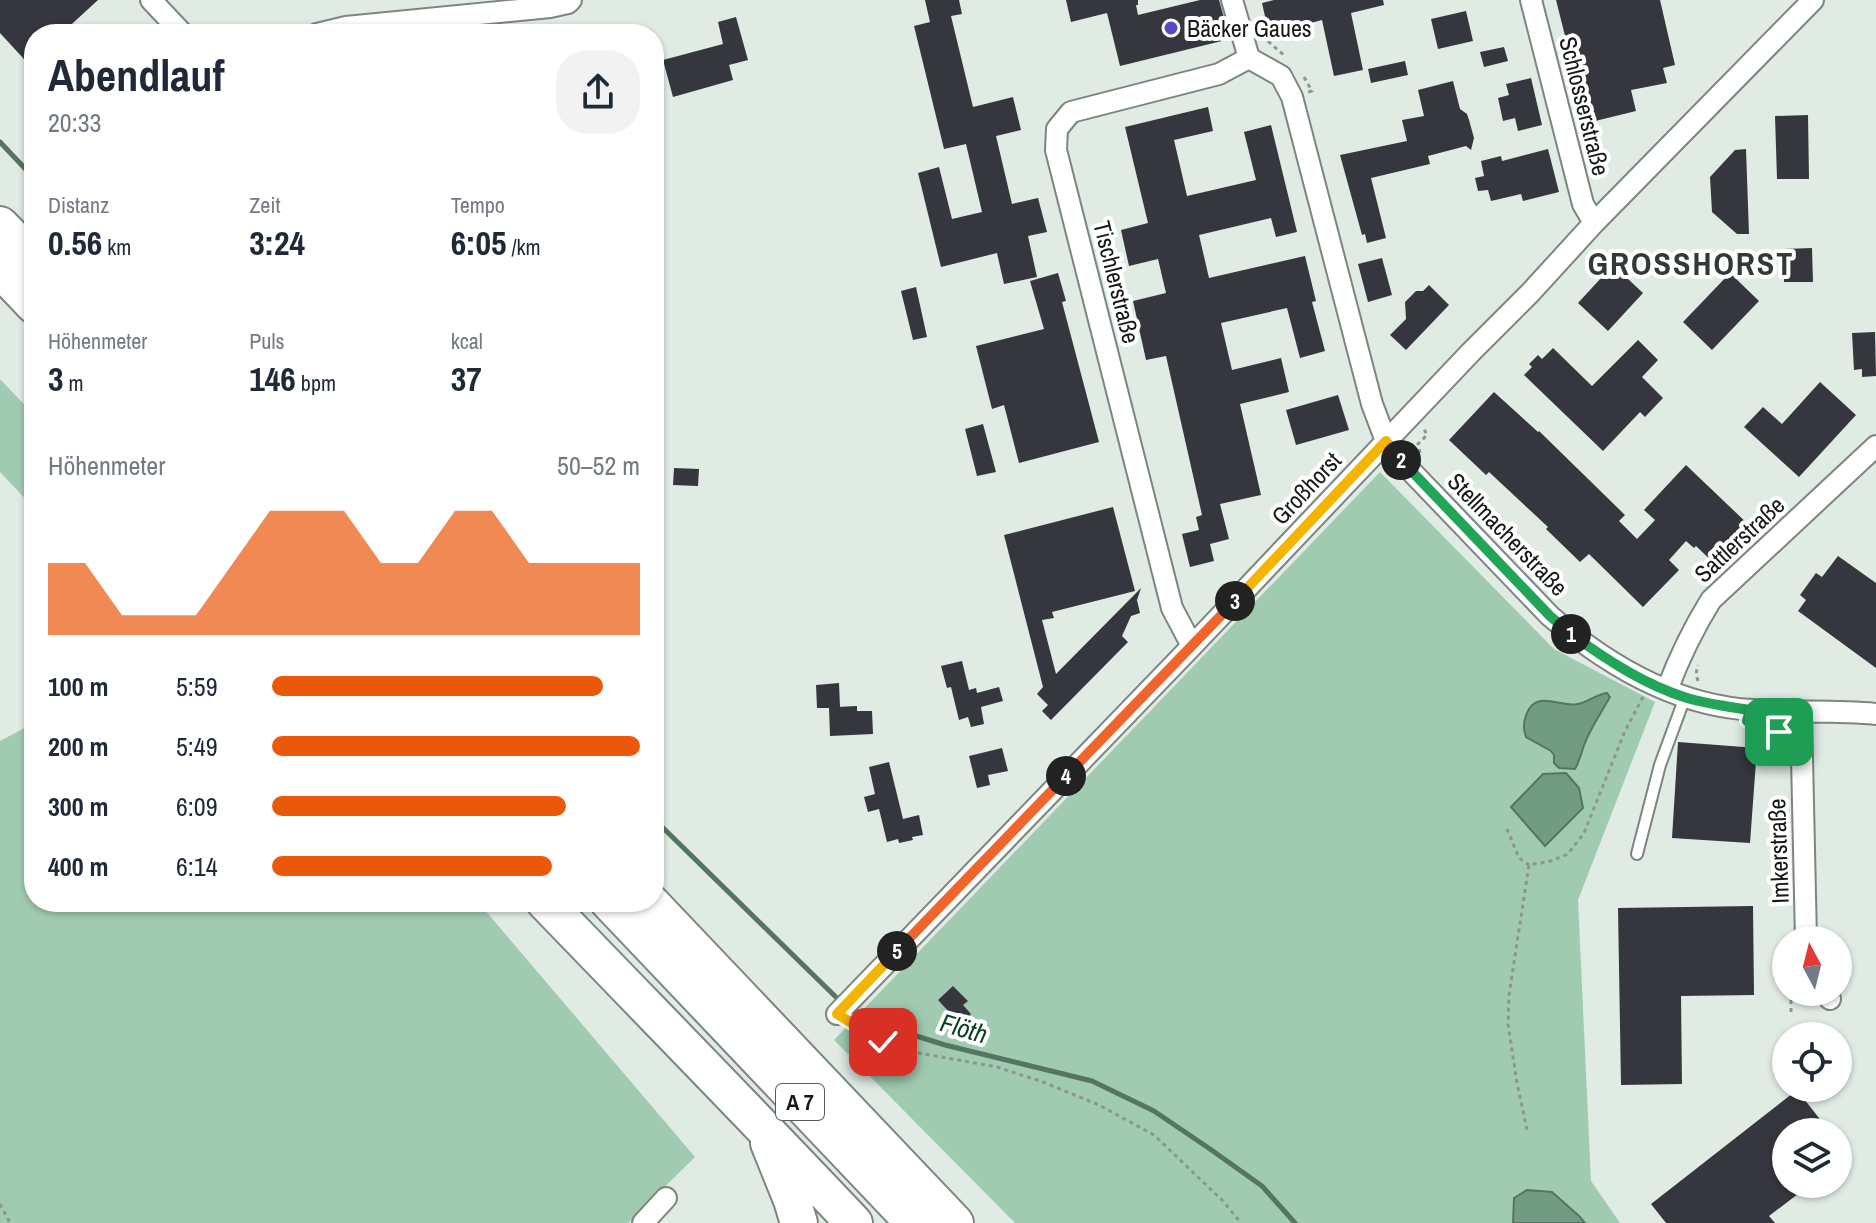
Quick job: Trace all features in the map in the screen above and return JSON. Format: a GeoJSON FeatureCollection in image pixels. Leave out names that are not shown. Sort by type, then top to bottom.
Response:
{"type":"FeatureCollection","features":[{"type":"Feature","properties":{"kind":"highway"},"geometry":{"type":"LineString","coordinates":[[0,225],[24,250]]}},
{"type":"Feature","properties":{"kind":"highway"},"geometry":{"type":"LineString","coordinates":[[0,269],[24,294]]}},
{"type":"Feature","properties":{"kind":"highway"},"geometry":{"type":"LineString","coordinates":[[555,912],[854,1223]]}},
{"type":"Feature","properties":{"kind":"highway","name":"A 7"},"geometry":{"type":"LineString","coordinates":[[619,912],[914,1223]]}},
{"type":"Feature","properties":{"kind":"highway","name":"A 7"},"geometry":{"type":"LineString","coordinates":[[660,912],[955,1223]]}},
{"type":"Feature","properties":{"kind":"highway"},"geometry":{"type":"LineString","coordinates":[[760,1123],[799,1223]]}},
{"type":"Feature","properties":{"kind":"street"},"geometry":{"type":"LineString","coordinates":[[151,0],[174,24]]}},
{"type":"Feature","properties":{"kind":"street"},"geometry":{"type":"LineString","coordinates":[[377,24],[550,7],[571,0]]}},
{"type":"Feature","properties":{"kind":"street"},"geometry":{"type":"LineString","coordinates":[[1232,0],[1249,58],[1281,76],[1292,97],[1372,404],[1386,441]]}},
{"type":"Feature","properties":{"kind":"street","name":"Schlosserstraße"},"geometry":{"type":"LineString","coordinates":[[1531,0],[1583,204],[1594,223]]}},
{"type":"Feature","properties":{"kind":"street","name":"Großhorst"},"geometry":{"type":"LineString","coordinates":[[838,1012],[1594,223],[1813,0]]}},
{"type":"Feature","properties":{"kind":"street","name":"Tischlerstraße"},"geometry":{"type":"LineString","coordinates":[[1192,646],[1172,608],[1056,150],[1057,129],[1071,112],[1219,74],[1249,58]]}},
{"type":"Feature","properties":{"kind":"street","name":"Stellmacherstraße"},"geometry":{"type":"LineString","coordinates":[[1386,441],[1408,468],[1550,616],[1624,670],[1750,710],[1876,714]]}},
{"type":"Feature","properties":{"kind":"street","name":"Sattlerstraße"},"geometry":{"type":"LineString","coordinates":[[1674,686],[1695,624],[1711,600],[1876,446]]}},
{"type":"Feature","properties":{"kind":"street","name":"Imkerstraße"},"geometry":{"type":"LineString","coordinates":[[1801,712],[1806,926]]}},
{"type":"Feature","properties":{"kind":"street"},"geometry":{"type":"LineString","coordinates":[[646,1222],[666,1198]]}},
{"type":"Feature","properties":{"kind":"lane"},"geometry":{"type":"LineString","coordinates":[[1637,854],[1660,765],[1674,686]]}},
{"type":"Feature","properties":{"kind":"path"},"geometry":{"type":"LineString","coordinates":[[1411,415],[1427,435],[1418,444],[1420,456]]}},
{"type":"Feature","properties":{"kind":"path"},"geometry":{"type":"LineString","coordinates":[[1507,829],[1519,858],[1529,865],[1568,854],[1584,833],[1625,731],[1674,686],[1696,674],[1699,660]]}},
{"type":"Feature","properties":{"kind":"path"},"geometry":{"type":"LineString","coordinates":[[1527,1130],[1508,1024],[1509,995],[1529,865]]}},
{"type":"Feature","properties":{"kind":"path"},"geometry":{"type":"LineString","coordinates":[[1791,1006],[1791,1014]]}},
{"type":"Feature","properties":{"kind":"path"},"geometry":{"type":"LineString","coordinates":[[838,1012],[883,1042],[919,1053],[997,1067],[1099,1105],[1154,1135],[1223,1201],[1241,1223]]}},
{"type":"Feature","properties":{"kind":"path"},"geometry":{"type":"LineString","coordinates":[[0,1204],[10,1223]]}},
{"type":"Feature","properties":{"kind":"shaded area"},"geometry":{"type":"Polygon","coordinates":[[[0,379],[24,404],[24,497],[0,472],[0,379]]]}},
{"type":"Feature","properties":{"kind":"shaded area"},"geometry":{"type":"Polygon","coordinates":[[[1380,472],[1554,649],[1655,702],[1578,900],[1591,1181],[1620,1223],[1585,1223],[1552,1192],[1514,1198],[1513,1223],[1015,1223],[834,1040],[1380,472]],[[1589,700],[1569,705],[1549,701],[1530,706],[1523,723],[1526,737],[1554,755],[1580,762],[1593,724],[1606,705],[1589,700]]]}},
{"type":"Feature","properties":{"kind":"shaded area"},"geometry":{"type":"Polygon","coordinates":[[[1607,693],[1610,697],[1575,769],[1559,768],[1551,751],[1526,737],[1525,719],[1531,706],[1537,702],[1571,705],[1607,693]]]}},
{"type":"Feature","properties":{"kind":"shaded area"},"geometry":{"type":"Polygon","coordinates":[[[24,728],[24,912],[487,912],[695,1157],[628,1223],[0,1223],[0,741],[24,728]]]}},
{"type":"Feature","properties":{"kind":"shaded area"},"geometry":{"type":"Polygon","coordinates":[[[1566,773],[1579,788],[1583,808],[1545,846],[1511,807],[1543,774],[1566,773]]]}},
{"type":"Feature","properties":{"kind":"shaded area"},"geometry":{"type":"Polygon","coordinates":[[[1527,1190],[1552,1192],[1585,1223],[1513,1223],[1514,1198],[1527,1190]]]}},
{"type":"Feature","properties":{"kind":"building"},"geometry":{"type":"Polygon","coordinates":[[[0,0],[98,0],[72,24],[24,24],[24,59],[0,33],[0,0]]]}},
{"type":"Feature","properties":{"kind":"building"},"geometry":{"type":"Polygon","coordinates":[[[925,0],[959,0],[962,14],[951,16],[973,107],[1013,97],[1021,130],[996,136],[1012,204],[1038,198],[1047,232],[1028,236],[1037,277],[1004,284],[997,253],[941,267],[918,173],[939,167],[952,219],[982,212],[966,144],[944,149],[914,26],[930,22],[925,0]]]}},
{"type":"Feature","properties":{"kind":"building"},"geometry":{"type":"Polygon","coordinates":[[[1066,0],[1138,0],[1138,15],[1200,0],[1219,0],[1230,39],[1120,66],[1107,13],[1071,22],[1066,0]]]}},
{"type":"Feature","properties":{"kind":"building"},"geometry":{"type":"Polygon","coordinates":[[[1274,0],[1383,0],[1384,5],[1351,13],[1363,70],[1334,76],[1322,20],[1269,34],[1262,3],[1274,0]]]}},
{"type":"Feature","properties":{"kind":"building"},"geometry":{"type":"Polygon","coordinates":[[[1556,0],[1660,0],[1675,65],[1663,68],[1667,83],[1631,90],[1636,111],[1587,123],[1556,0]]]}},
{"type":"Feature","properties":{"kind":"building"},"geometry":{"type":"Polygon","coordinates":[[[1466,11],[1473,41],[1438,49],[1431,19],[1466,11]]]}},
{"type":"Feature","properties":{"kind":"building"},"geometry":{"type":"Polygon","coordinates":[[[736,17],[748,60],[729,65],[733,80],[673,97],[664,60],[723,44],[718,22],[736,17]]]}},
{"type":"Feature","properties":{"kind":"building"},"geometry":{"type":"Polygon","coordinates":[[[1504,47],[1508,61],[1484,67],[1480,52],[1504,47]]]}},
{"type":"Feature","properties":{"kind":"building"},"geometry":{"type":"Polygon","coordinates":[[[1405,61],[1408,75],[1371,83],[1368,69],[1405,61]]]}},
{"type":"Feature","properties":{"kind":"building"},"geometry":{"type":"Polygon","coordinates":[[[1531,78],[1542,125],[1518,131],[1515,118],[1503,121],[1498,98],[1509,95],[1506,84],[1531,78]]]}},
{"type":"Feature","properties":{"kind":"building"},"geometry":{"type":"Polygon","coordinates":[[[1453,81],[1460,109],[1467,114],[1474,138],[1471,150],[1466,146],[1428,156],[1430,164],[1371,178],[1386,238],[1367,243],[1365,234],[1362,235],[1340,155],[1407,141],[1402,120],[1424,116],[1418,90],[1453,81]]]}},
{"type":"Feature","properties":{"kind":"building"},"geometry":{"type":"Polygon","coordinates":[[[1208,107],[1213,131],[1174,140],[1187,196],[1256,180],[1244,132],[1271,125],[1297,232],[1276,237],[1271,218],[1199,235],[1209,278],[1305,256],[1316,301],[1312,302],[1325,351],[1300,358],[1287,308],[1221,323],[1232,370],[1281,358],[1289,392],[1240,404],[1261,495],[1220,504],[1229,539],[1210,544],[1214,561],[1190,567],[1182,534],[1199,530],[1196,517],[1202,515],[1166,356],[1146,360],[1133,301],[1166,293],[1158,259],[1129,266],[1121,230],[1148,223],[1125,127],[1208,107]]]}},
{"type":"Feature","properties":{"kind":"building"},"geometry":{"type":"Polygon","coordinates":[[[1808,115],[1809,179],[1777,179],[1775,116],[1808,115]]]}},
{"type":"Feature","properties":{"kind":"building"},"geometry":{"type":"Polygon","coordinates":[[[1548,149],[1559,192],[1523,201],[1521,194],[1491,201],[1488,190],[1478,191],[1475,178],[1484,176],[1481,161],[1501,156],[1502,161],[1548,149]]]}},
{"type":"Feature","properties":{"kind":"building"},"geometry":{"type":"Polygon","coordinates":[[[1746,149],[1749,234],[1737,234],[1712,212],[1710,177],[1735,150],[1746,149]]]}},
{"type":"Feature","properties":{"kind":"building"},"geometry":{"type":"Polygon","coordinates":[[[1812,248],[1813,282],[1784,282],[1784,249],[1812,248]]]}},
{"type":"Feature","properties":{"kind":"building"},"geometry":{"type":"Polygon","coordinates":[[[1382,258],[1392,295],[1368,302],[1358,264],[1382,258]]]}},
{"type":"Feature","properties":{"kind":"building"},"geometry":{"type":"Polygon","coordinates":[[[1613,265],[1643,293],[1608,331],[1578,303],[1613,265]]]}},
{"type":"Feature","properties":{"kind":"building"},"geometry":{"type":"Polygon","coordinates":[[[1058,273],[1066,301],[1062,302],[1099,442],[1019,463],[1004,405],[992,409],[976,346],[1044,329],[1030,281],[1058,273]]]}},
{"type":"Feature","properties":{"kind":"building"},"geometry":{"type":"Polygon","coordinates":[[[1730,273],[1759,301],[1712,350],[1683,322],[1730,273]]]}},
{"type":"Feature","properties":{"kind":"building"},"geometry":{"type":"Polygon","coordinates":[[[1429,285],[1449,305],[1406,350],[1390,335],[1406,319],[1405,302],[1416,291],[1423,291],[1429,285]]]}},
{"type":"Feature","properties":{"kind":"building"},"geometry":{"type":"Polygon","coordinates":[[[916,287],[927,337],[913,340],[901,291],[916,287]]]}},
{"type":"Feature","properties":{"kind":"building"},"geometry":{"type":"Polygon","coordinates":[[[1875,332],[1876,376],[1862,377],[1862,369],[1854,370],[1852,333],[1875,332]]]}},
{"type":"Feature","properties":{"kind":"building"},"geometry":{"type":"Polygon","coordinates":[[[1638,340],[1658,360],[1642,377],[1663,398],[1645,417],[1640,412],[1603,451],[1524,375],[1538,355],[1542,359],[1553,348],[1592,386],[1638,340]]]}},
{"type":"Feature","properties":{"kind":"building"},"geometry":{"type":"Polygon","coordinates":[[[1820,382],[1856,415],[1799,477],[1744,427],[1763,407],[1782,424],[1820,382]]]}},
{"type":"Feature","properties":{"kind":"building"},"geometry":{"type":"Polygon","coordinates":[[[1494,392],[1625,515],[1619,521],[1637,539],[1655,520],[1644,510],[1686,465],[1751,527],[1718,567],[1696,546],[1694,548],[1686,541],[1669,560],[1679,570],[1643,607],[1589,554],[1580,562],[1489,472],[1486,475],[1449,440],[1494,392]]]}},
{"type":"Feature","properties":{"kind":"building"},"geometry":{"type":"Polygon","coordinates":[[[1338,395],[1349,430],[1296,445],[1286,410],[1338,395]]]}},
{"type":"Feature","properties":{"kind":"building"},"geometry":{"type":"Polygon","coordinates":[[[983,424],[996,472],[977,476],[965,429],[983,424]]]}},
{"type":"Feature","properties":{"kind":"building"},"geometry":{"type":"Polygon","coordinates":[[[674,468],[699,469],[698,486],[673,485],[674,468]]]}},
{"type":"Feature","properties":{"kind":"building"},"geometry":{"type":"Polygon","coordinates":[[[1113,507],[1135,591],[1052,612],[1054,618],[1042,620],[1056,674],[1141,588],[1137,600],[1140,613],[1131,616],[1122,636],[1128,642],[1051,720],[1042,711],[1048,705],[1037,694],[1043,687],[1004,535],[1113,507]]]}},
{"type":"Feature","properties":{"kind":"building"},"geometry":{"type":"Polygon","coordinates":[[[1838,556],[1876,583],[1876,668],[1798,611],[1806,600],[1800,595],[1816,573],[1822,577],[1838,556]]]}},
{"type":"Feature","properties":{"kind":"building"},"geometry":{"type":"Polygon","coordinates":[[[962,661],[969,690],[976,688],[977,693],[999,687],[1003,701],[981,707],[984,724],[971,727],[968,717],[959,720],[951,687],[947,688],[941,666],[962,661]]]}},
{"type":"Feature","properties":{"kind":"building"},"geometry":{"type":"Polygon","coordinates":[[[839,683],[840,707],[857,706],[857,711],[872,711],[873,734],[830,736],[829,708],[817,708],[816,685],[839,683]]]}},
{"type":"Feature","properties":{"kind":"building"},"geometry":{"type":"Polygon","coordinates":[[[1678,742],[1757,748],[1750,843],[1672,838],[1678,742]]]}},
{"type":"Feature","properties":{"kind":"building"},"geometry":{"type":"Polygon","coordinates":[[[1002,748],[1008,771],[988,775],[990,785],[977,788],[969,756],[1002,748]]]}},
{"type":"Feature","properties":{"kind":"building"},"geometry":{"type":"Polygon","coordinates":[[[889,762],[903,819],[919,815],[923,835],[899,843],[898,839],[887,842],[879,809],[868,812],[864,797],[875,794],[869,767],[889,762]]]}},
{"type":"Feature","properties":{"kind":"building"},"geometry":{"type":"Polygon","coordinates":[[[1753,906],[1754,995],[1681,996],[1682,1084],[1621,1085],[1618,908],[1753,906]]]}},
{"type":"Feature","properties":{"kind":"building"},"geometry":{"type":"Polygon","coordinates":[[[953,986],[968,1001],[963,1005],[971,1014],[960,1024],[938,1000],[953,986]]]}},
{"type":"Feature","properties":{"kind":"building"},"geometry":{"type":"Polygon","coordinates":[[[1782,1102],[1806,1102],[1819,1118],[1772,1118],[1772,1198],[1793,1198],[1769,1216],[1775,1223],[1666,1223],[1651,1204],[1782,1102]]]}},
{"type":"Feature","properties":{"kind":"waterway","name":"Flöth"},"geometry":{"type":"LineString","coordinates":[[0,142],[24,167]]}},
{"type":"Feature","properties":{"kind":"waterway","name":"Flöth"},"geometry":{"type":"LineString","coordinates":[[664,829],[842,1003]]}},
{"type":"Feature","properties":{"kind":"waterway","name":"Flöth"},"geometry":{"type":"LineString","coordinates":[[851,1009],[894,1029],[945,1045],[1092,1081],[1154,1111],[1210,1149],[1262,1186],[1295,1223]]}},
{"type":"Feature","properties":{"kind":"place","name":"Bäcker Gaues"},"geometry":{"type":"Point","coordinates":[1171,28]}},
{"type":"Feature","properties":{"kind":"district","name":"GROSSHORST"},"geometry":{"type":"Point","coordinates":[1691,263]}},
{"type":"Feature","properties":{"kind":"route"},"geometry":{"type":"LineString","coordinates":[[883,1042],[837,1014],[1386,441],[1408,468],[1571,634],[1649,683],[1685,697],[1750,710],[1747,721],[1771,724],[1779,732]]}}]}
